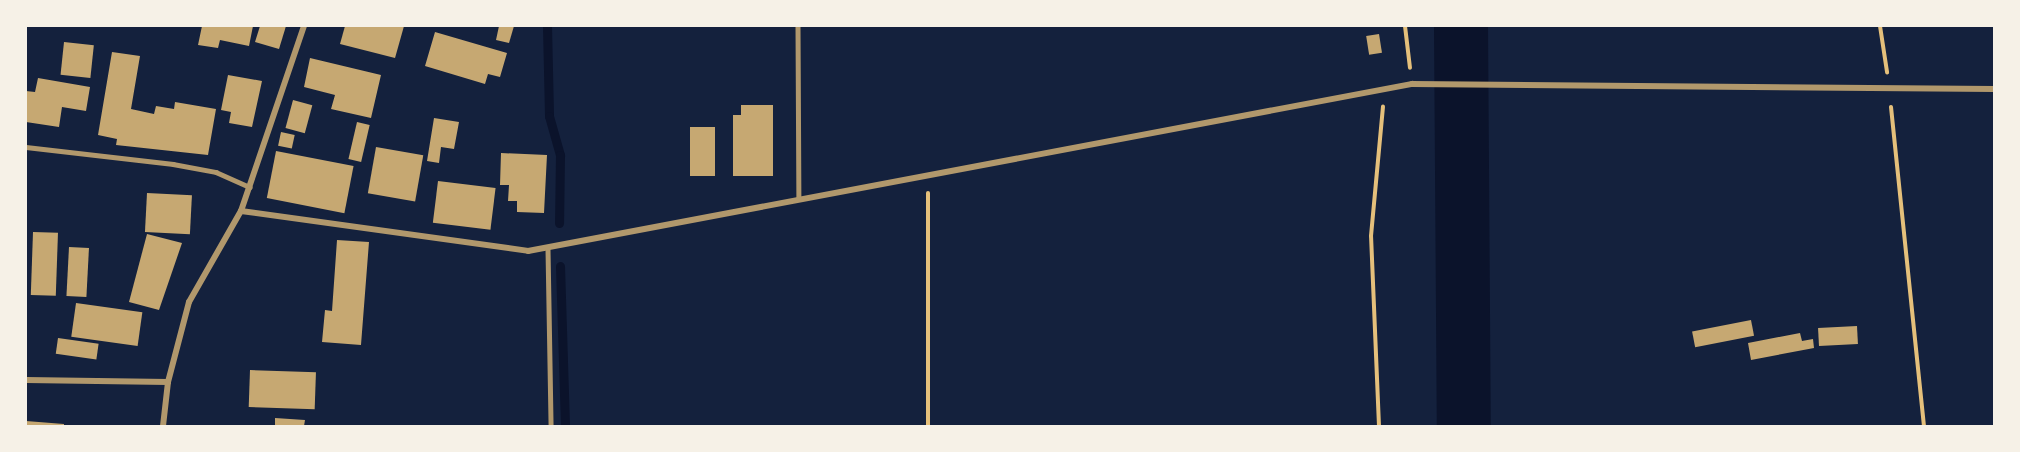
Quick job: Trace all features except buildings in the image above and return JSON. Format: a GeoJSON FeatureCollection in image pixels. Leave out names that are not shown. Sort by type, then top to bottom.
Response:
{"type":"FeatureCollection","features":[{"type":"Feature","properties":{"kind":"street"},"geometry":{"type":"LineString","coordinates":[[163,426],[168,382],[189,302],[241,211],[304,26]]}},
{"type":"Feature","properties":{"kind":"street"},"geometry":{"type":"LineString","coordinates":[[241,211],[528,251],[548,249],[928,172],[1412,84],[1995,88]]}},
{"type":"Feature","properties":{"kind":"street"},"geometry":{"type":"LineString","coordinates":[[26,380],[168,382]]}},
{"type":"Feature","properties":{"kind":"lane"},"geometry":{"type":"LineString","coordinates":[[798,26],[799,197]]}},
{"type":"Feature","properties":{"kind":"lane"},"geometry":{"type":"LineString","coordinates":[[26,147],[173,164],[216,172],[250,187]]}},
{"type":"Feature","properties":{"kind":"lane"},"geometry":{"type":"LineString","coordinates":[[548,249],[550,426]]}},
{"type":"Feature","properties":{"kind":"path"},"geometry":{"type":"LineString","coordinates":[[1405,26],[1412,84]]}},
{"type":"Feature","properties":{"kind":"path"},"geometry":{"type":"LineString","coordinates":[[1880,26],[1889,87],[1924,426]]}},
{"type":"Feature","properties":{"kind":"path"},"geometry":{"type":"LineString","coordinates":[[1379,426],[1371,236],[1384,88]]}},
{"type":"Feature","properties":{"kind":"path"},"geometry":{"type":"LineString","coordinates":[[928,172],[928,426]]}},
{"type":"Feature","properties":{"kind":"waterway"},"geometry":{"type":"LineString","coordinates":[[547,26],[549,116],[560,155],[559,223]]}},
{"type":"Feature","properties":{"kind":"waterway"},"geometry":{"type":"LineString","coordinates":[[1461,26],[1464,426]]}},
{"type":"Feature","properties":{"kind":"waterway"},"geometry":{"type":"LineString","coordinates":[[560,266],[565,426]]}}]}
